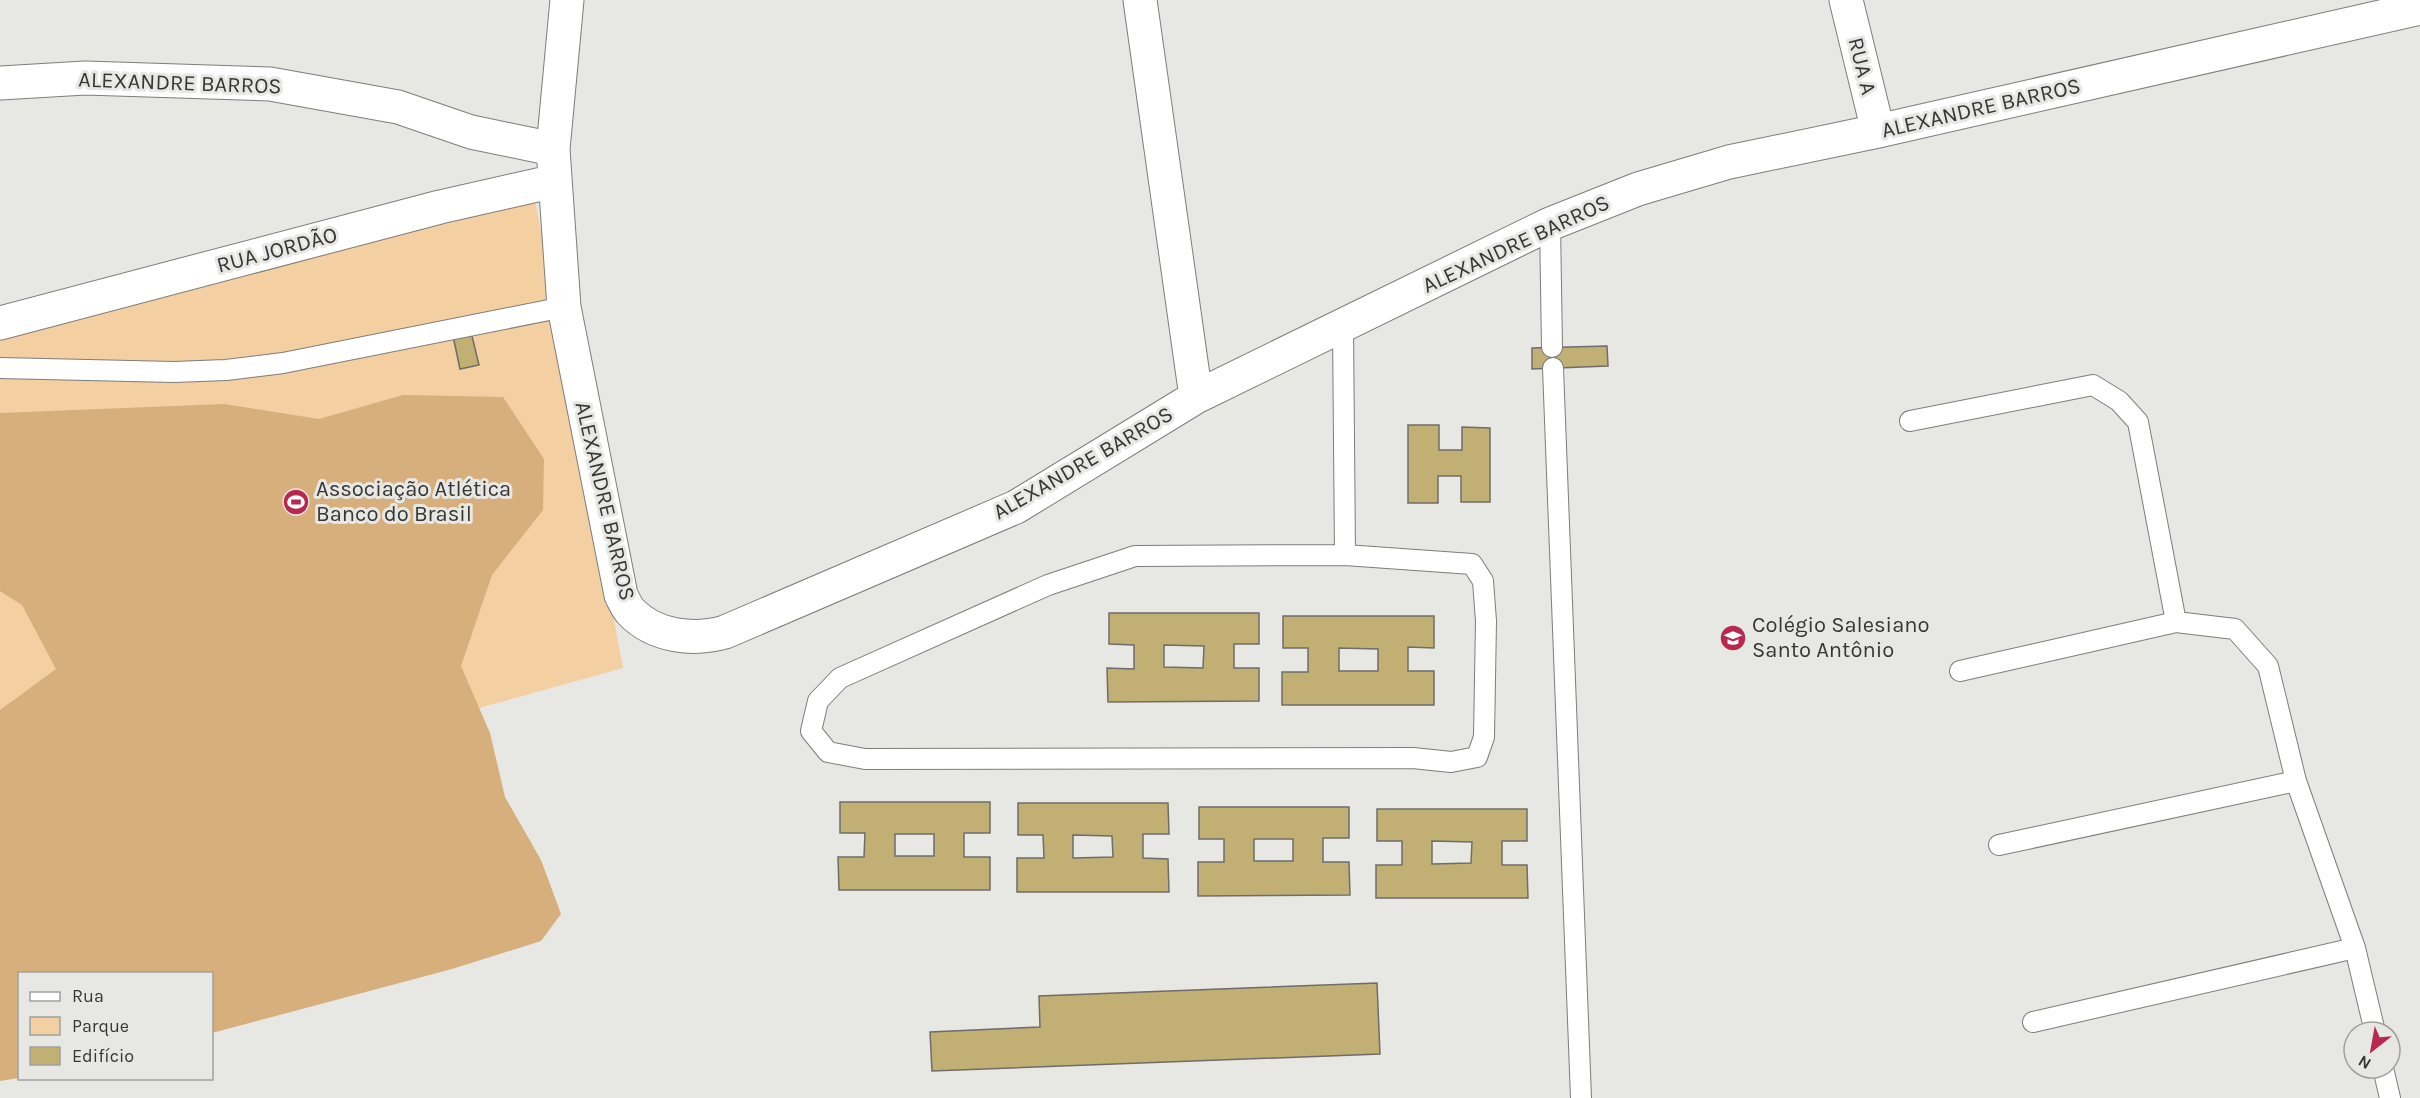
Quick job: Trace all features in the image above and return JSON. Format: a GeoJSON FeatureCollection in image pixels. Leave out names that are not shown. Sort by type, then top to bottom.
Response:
{"type":"FeatureCollection","features":[{"type":"Feature","properties":{"kind":"street"},"geometry":{"type":"LineString","coordinates":[[553,148],[567,0]]}},
{"type":"Feature","properties":{"kind":"street"},"geometry":{"type":"LineString","coordinates":[[1140,0],[1196,397]]}},
{"type":"Feature","properties":{"kind":"street","name":"RUA A"},"geometry":{"type":"LineString","coordinates":[[1846,0],[1878,131]]}},
{"type":"Feature","properties":{"kind":"street","name":"ALEXANDRE BARROS"},"geometry":{"type":"LineString","coordinates":[[0,83],[85,78],[270,84],[398,107],[471,132],[553,148],[564,307],[621,596],[630,611],[646,623],[666,632],[689,637],[706,637],[725,632],[1016,507],[1196,397],[1550,224],[1638,189],[1729,162],[1878,131],[2420,8]]}},
{"type":"Feature","properties":{"kind":"street","name":"RUA JORDÃO"},"geometry":{"type":"LineString","coordinates":[[0,323],[440,207],[555,181]]}},
{"type":"Feature","properties":{"kind":"lane"},"geometry":{"type":"LineString","coordinates":[[1550,224],[1552,347]]}},
{"type":"Feature","properties":{"kind":"lane"},"geometry":{"type":"LineString","coordinates":[[0,368],[174,372],[238,368],[283,363],[564,307]]}},
{"type":"Feature","properties":{"kind":"lane"},"geometry":{"type":"LineString","coordinates":[[1343,327],[1344,555]]}},
{"type":"Feature","properties":{"kind":"lane"},"geometry":{"type":"LineString","coordinates":[[1553,368],[1581,1098]]}},
{"type":"Feature","properties":{"kind":"lane"},"geometry":{"type":"LineString","coordinates":[[1910,421],[2093,385],[2119,401],[2138,422],[2176,622]]}},
{"type":"Feature","properties":{"kind":"lane"},"geometry":{"type":"LineString","coordinates":[[1344,555],[1472,564],[1483,581],[1486,621],[1484,737],[1477,757],[1450,762],[1413,758],[866,759],[828,752],[811,731],[819,701],[840,678],[1048,585],[1114,563],[1136,556],[1344,555]]}},
{"type":"Feature","properties":{"kind":"lane"},"geometry":{"type":"LineString","coordinates":[[1960,671],[2176,622],[2235,628],[2268,666],[2296,781],[2355,948],[2372,1020]]}},
{"type":"Feature","properties":{"kind":"lane"},"geometry":{"type":"LineString","coordinates":[[1999,845],[2296,781]]}},
{"type":"Feature","properties":{"kind":"lane"},"geometry":{"type":"LineString","coordinates":[[2033,1022],[2355,948]]}},
{"type":"Feature","properties":{"kind":"lane"},"geometry":{"type":"LineString","coordinates":[[2386,1080],[2390,1098]]}},
{"type":"Feature","properties":{"kind":"green space","name":"Associação Atlética Banco do Brasil"},"geometry":{"type":"Polygon","coordinates":[[[535,200],[623,668],[0,841],[0,337],[535,200]]]}},
{"type":"Feature","properties":{"kind":"shaded area","name":"Associação Atlética Banco do Brasil"},"geometry":{"type":"Polygon","coordinates":[[[403,395],[503,397],[544,459],[543,510],[492,575],[461,666],[490,733],[505,797],[541,860],[561,914],[541,941],[452,969],[213,1033],[213,972],[18,972],[18,1078],[0,1081],[0,710],[56,669],[22,605],[0,591],[0,413],[224,404],[319,419],[403,395]]]}},
{"type":"Feature","properties":{"kind":"building"},"geometry":{"type":"Polygon","coordinates":[[[471,332],[479,365],[460,369],[453,336],[471,332]]]}},
{"type":"Feature","properties":{"kind":"building"},"geometry":{"type":"Polygon","coordinates":[[[1607,346],[1608,366],[1532,369],[1532,348],[1607,346]]]}},
{"type":"Feature","properties":{"kind":"building"},"geometry":{"type":"Polygon","coordinates":[[[1408,425],[1439,425],[1439,450],[1462,450],[1462,427],[1490,428],[1490,502],[1461,502],[1461,476],[1438,476],[1438,503],[1408,503],[1408,425]]]}},
{"type":"Feature","properties":{"kind":"building"},"geometry":{"type":"Polygon","coordinates":[[[1109,613],[1259,613],[1259,644],[1234,644],[1234,668],[1259,668],[1259,701],[1108,702],[1107,668],[1134,669],[1134,645],[1109,644],[1109,613]],[[1164,645],[1164,667],[1203,668],[1204,646],[1164,645]]]}},
{"type":"Feature","properties":{"kind":"building"},"geometry":{"type":"Polygon","coordinates":[[[1283,616],[1434,616],[1434,648],[1408,647],[1408,671],[1434,671],[1434,705],[1282,705],[1282,672],[1308,672],[1308,648],[1283,648],[1283,616]],[[1339,648],[1339,671],[1378,671],[1378,649],[1339,648]]]}},
{"type":"Feature","properties":{"kind":"building"},"geometry":{"type":"Polygon","coordinates":[[[840,802],[990,802],[990,833],[964,833],[964,857],[990,857],[990,890],[839,890],[838,857],[864,857],[865,833],[840,833],[840,802]],[[895,834],[895,856],[934,856],[934,834],[895,834]]]}},
{"type":"Feature","properties":{"kind":"building"},"geometry":{"type":"Polygon","coordinates":[[[1018,803],[1168,803],[1169,834],[1143,834],[1143,858],[1168,859],[1169,892],[1017,892],[1017,858],[1044,858],[1043,835],[1018,835],[1018,803]],[[1073,835],[1073,858],[1113,857],[1112,836],[1073,835]]]}},
{"type":"Feature","properties":{"kind":"building"},"geometry":{"type":"Polygon","coordinates":[[[1199,807],[1349,807],[1349,838],[1323,838],[1323,862],[1349,862],[1350,895],[1198,896],[1198,862],[1224,862],[1224,839],[1199,839],[1199,807]],[[1254,839],[1254,861],[1293,861],[1293,839],[1254,839]]]}},
{"type":"Feature","properties":{"kind":"building"},"geometry":{"type":"Polygon","coordinates":[[[1377,809],[1527,809],[1527,841],[1502,841],[1502,865],[1527,865],[1528,898],[1376,898],[1376,865],[1402,865],[1402,841],[1377,841],[1377,809]],[[1432,841],[1432,864],[1471,863],[1472,842],[1432,841]]]}},
{"type":"Feature","properties":{"kind":"building"},"geometry":{"type":"Polygon","coordinates":[[[1377,983],[1380,1054],[932,1071],[930,1032],[1040,1027],[1039,996],[1377,983]]]}},
{"type":"Feature","properties":{"kind":"place","name":"Associação Atlética Banco do Brasil"},"geometry":{"type":"Point","coordinates":[296,502]}},
{"type":"Feature","properties":{"kind":"place","name":"Colégio Salesiano Santo Antônio"},"geometry":{"type":"Point","coordinates":[1733,638]}}]}
